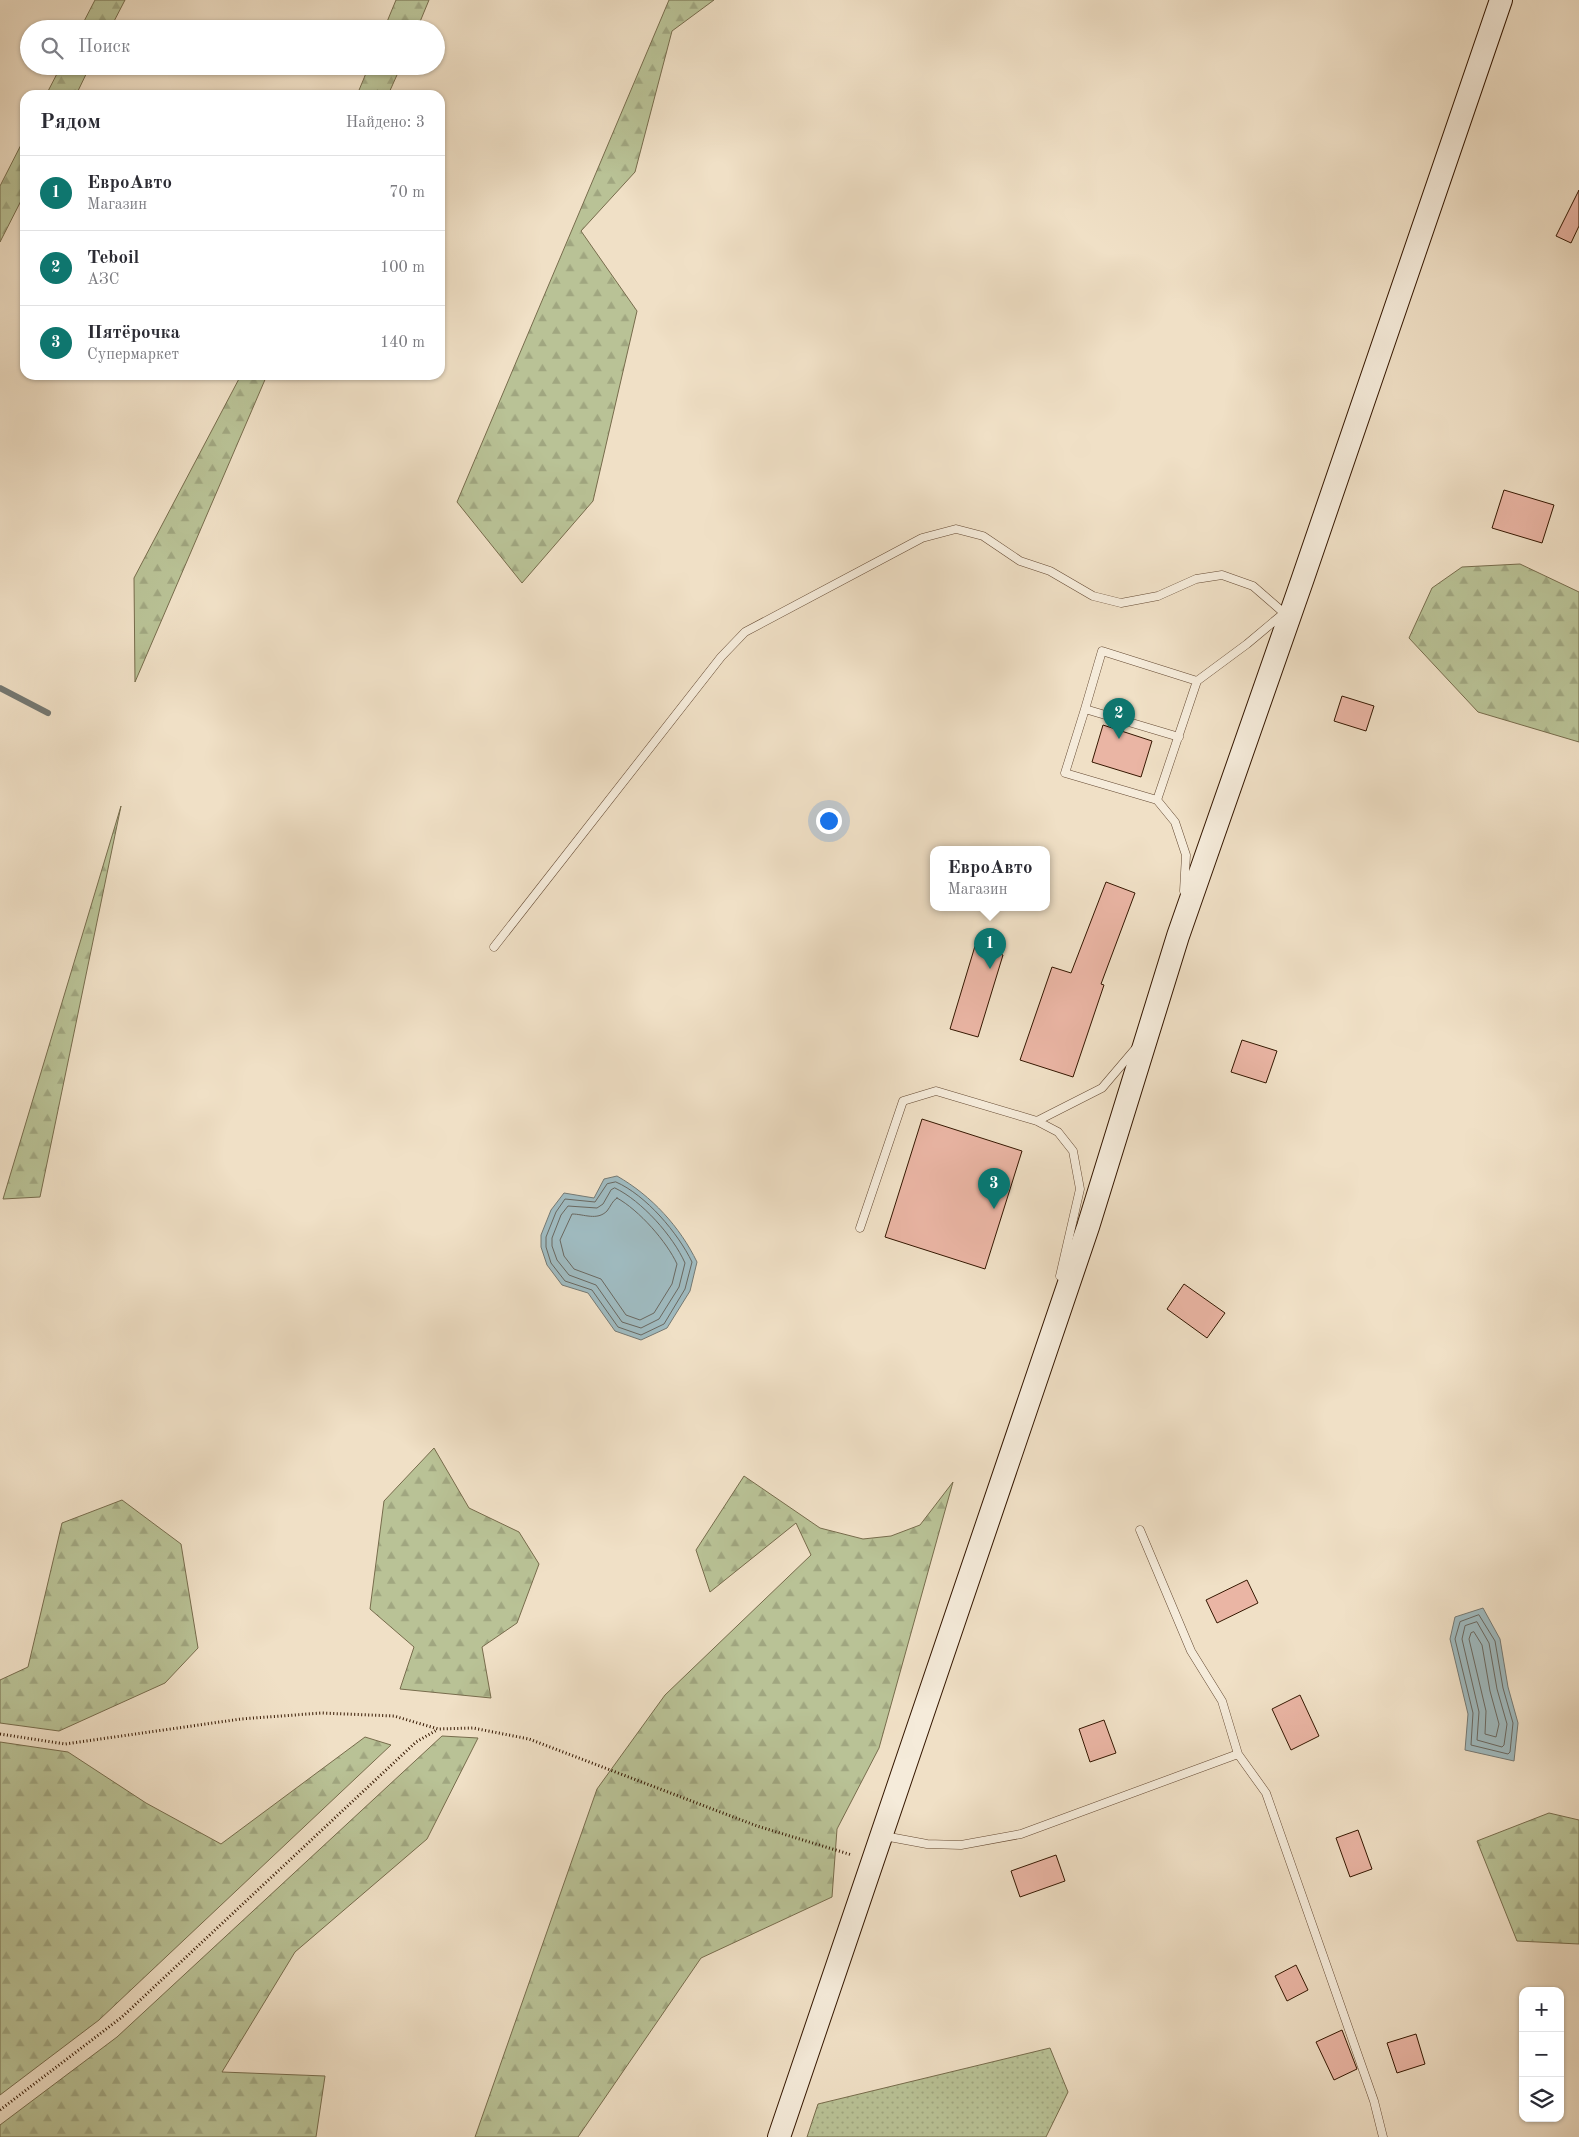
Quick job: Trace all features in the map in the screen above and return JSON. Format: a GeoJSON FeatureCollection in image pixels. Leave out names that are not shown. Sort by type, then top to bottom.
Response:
{"type":"FeatureCollection","features":[{"type":"Feature","properties":{"kind":"main road"},"geometry":{"type":"LineString","coordinates":[[779,2137],[883,1836],[1088,1227],[1178,936],[1501,0]]}},
{"type":"Feature","properties":{"kind":"lane"},"geometry":{"type":"LineString","coordinates":[[494,948],[721,657],[745,632],[922,538],[956,529],[983,536],[1020,561],[1050,571],[1093,596],[1121,604],[1158,596],[1196,579],[1222,575],[1254,586],[1284,613]]}},
{"type":"Feature","properties":{"kind":"lane"},"geometry":{"type":"LineString","coordinates":[[1157,800],[1197,681],[1247,644],[1284,613],[1302,581]]}},
{"type":"Feature","properties":{"kind":"lane"},"geometry":{"type":"LineString","coordinates":[[1178,936],[1185,886],[1186,854],[1175,822],[1157,800],[1065,773],[1102,651],[1197,681]]}},
{"type":"Feature","properties":{"kind":"lane"},"geometry":{"type":"LineString","coordinates":[[1084,709],[1179,737]]}},
{"type":"Feature","properties":{"kind":"lane"},"geometry":{"type":"LineString","coordinates":[[1037,1121],[1102,1088],[1135,1049],[1157,1000]]}},
{"type":"Feature","properties":{"kind":"lane"},"geometry":{"type":"LineString","coordinates":[[860,1228],[903,1101],[936,1091],[1037,1121],[1058,1132],[1073,1152],[1080,1189],[1059,1283]]}},
{"type":"Feature","properties":{"kind":"lane"},"geometry":{"type":"LineString","coordinates":[[1038,1375],[1057,1292]]}},
{"type":"Feature","properties":{"kind":"lane"},"geometry":{"type":"LineString","coordinates":[[1140,1530],[1191,1651],[1222,1701],[1238,1754],[1266,1792],[1374,2101],[1383,2137]]}},
{"type":"Feature","properties":{"kind":"lane"},"geometry":{"type":"LineString","coordinates":[[883,1836],[926,1844],[961,1845],[1021,1834],[1238,1754]]}},
{"type":"Feature","properties":{"kind":"path"},"geometry":{"type":"LineString","coordinates":[[0,1734],[65,1744],[241,1719],[321,1713],[394,1716],[438,1729],[473,1728],[529,1740],[757,1826],[874,1861]]}},
{"type":"Feature","properties":{"kind":"path"},"geometry":{"type":"LineString","coordinates":[[0,2110],[122,2017],[416,1742],[438,1729]]}},
{"type":"Feature","properties":{"kind":"green space"},"geometry":{"type":"Polygon","coordinates":[[[95,0],[125,0],[115,20],[85,20],[95,0]]]}},
{"type":"Feature","properties":{"kind":"green space"},"geometry":{"type":"Polygon","coordinates":[[[396,0],[429,0],[421,20],[388,20],[396,0]]]}},
{"type":"Feature","properties":{"kind":"green space"},"geometry":{"type":"Polygon","coordinates":[[[669,0],[714,0],[672,31],[635,172],[581,231],[637,311],[593,501],[522,583],[457,502],[669,0]]]}},
{"type":"Feature","properties":{"kind":"green space"},"geometry":{"type":"Polygon","coordinates":[[[56,75],[86,75],[78,90],[49,90],[56,75]]]}},
{"type":"Feature","properties":{"kind":"green space"},"geometry":{"type":"Polygon","coordinates":[[[365,75],[397,75],[390,90],[359,90],[365,75]]]}},
{"type":"Feature","properties":{"kind":"green space"},"geometry":{"type":"Polygon","coordinates":[[[20,147],[20,203],[0,242],[0,186],[20,147]]]}},
{"type":"Feature","properties":{"kind":"green space"},"geometry":{"type":"Polygon","coordinates":[[[238,380],[265,380],[135,682],[134,578],[238,380]]]}},
{"type":"Feature","properties":{"kind":"green space"},"geometry":{"type":"Polygon","coordinates":[[[1520,564],[1579,592],[1579,742],[1478,712],[1409,638],[1432,588],[1462,567],[1520,564]]]}},
{"type":"Feature","properties":{"kind":"green space"},"geometry":{"type":"Polygon","coordinates":[[[121,806],[40,1197],[3,1199],[121,806]]]}},
{"type":"Feature","properties":{"kind":"green space"},"geometry":{"type":"Polygon","coordinates":[[[434,1448],[469,1508],[519,1532],[539,1564],[517,1623],[482,1647],[491,1698],[400,1689],[414,1647],[370,1609],[384,1501],[434,1448]]]}},
{"type":"Feature","properties":{"kind":"green space"},"geometry":{"type":"Polygon","coordinates":[[[744,1476],[820,1528],[863,1539],[891,1536],[920,1525],[953,1482],[879,1748],[837,1829],[832,1897],[701,1958],[578,2137],[475,2137],[597,1789],[665,1695],[811,1555],[796,1523],[710,1592],[696,1550],[744,1476]]]}},
{"type":"Feature","properties":{"kind":"green space"},"geometry":{"type":"Polygon","coordinates":[[[122,1500],[181,1544],[198,1648],[165,1683],[59,1731],[0,1723],[0,1680],[28,1667],[62,1523],[122,1500]]]}},
{"type":"Feature","properties":{"kind":"green space"},"geometry":{"type":"Polygon","coordinates":[[[442,1736],[478,1738],[427,1839],[295,1952],[222,2072],[325,2076],[316,2137],[0,2137],[0,2125],[117,2037],[442,1736]]]}},
{"type":"Feature","properties":{"kind":"green space"},"geometry":{"type":"Polygon","coordinates":[[[365,1737],[391,1745],[99,2020],[0,2095],[0,1742],[68,1752],[146,1803],[221,1844],[365,1737]]]}},
{"type":"Feature","properties":{"kind":"green space"},"geometry":{"type":"Polygon","coordinates":[[[1549,1813],[1579,1820],[1579,1944],[1517,1941],[1477,1841],[1549,1813]]]}},
{"type":"Feature","properties":{"kind":"green space"},"geometry":{"type":"Polygon","coordinates":[[[1050,2048],[1068,2092],[1046,2137],[807,2137],[818,2104],[1050,2048]]]}},
{"type":"Feature","properties":{"kind":"water"},"geometry":{"type":"Polygon","coordinates":[[[617,1176],[642,1193],[664,1213],[682,1237],[697,1262],[690,1291],[667,1328],[641,1340],[615,1331],[588,1293],[562,1285],[547,1265],[541,1247],[541,1235],[551,1210],[564,1193],[594,1198],[604,1179],[617,1176]]]}},
{"type":"Feature","properties":{"kind":"water"},"geometry":{"type":"Polygon","coordinates":[[[1483,1608],[1500,1639],[1508,1687],[1518,1723],[1514,1761],[1465,1750],[1468,1714],[1450,1639],[1455,1617],[1483,1608]]]}},
{"type":"Feature","properties":{"kind":"building"},"geometry":{"type":"Polygon","coordinates":[[[1579,190],[1579,226],[1571,243],[1556,236],[1579,190]]]}},
{"type":"Feature","properties":{"kind":"building"},"geometry":{"type":"Polygon","coordinates":[[[1504,490],[1554,505],[1542,543],[1492,528],[1504,490]]]}},
{"type":"Feature","properties":{"kind":"building"},"geometry":{"type":"Polygon","coordinates":[[[1342,696],[1374,706],[1366,731],[1334,721],[1342,696]]]}},
{"type":"Feature","properties":{"kind":"building"},"geometry":{"type":"Polygon","coordinates":[[[1103,725],[1152,741],[1141,777],[1092,762],[1103,725]]]}},
{"type":"Feature","properties":{"kind":"building"},"geometry":{"type":"Polygon","coordinates":[[[1106,882],[1135,893],[1101,984],[1104,985],[1073,1077],[1020,1060],[1052,967],[1071,973],[1106,882]]]}},
{"type":"Feature","properties":{"kind":"building"},"geometry":{"type":"Polygon","coordinates":[[[975,946],[1003,955],[978,1037],[950,1029],[975,946]]]}},
{"type":"Feature","properties":{"kind":"building"},"geometry":{"type":"Polygon","coordinates":[[[1242,1040],[1277,1051],[1266,1083],[1231,1072],[1242,1040]]]}},
{"type":"Feature","properties":{"kind":"building"},"geometry":{"type":"Polygon","coordinates":[[[922,1119],[1022,1151],[985,1269],[885,1237],[922,1119]]]}},
{"type":"Feature","properties":{"kind":"building"},"geometry":{"type":"Polygon","coordinates":[[[1184,1284],[1225,1313],[1207,1338],[1167,1309],[1184,1284]]]}},
{"type":"Feature","properties":{"kind":"building"},"geometry":{"type":"Polygon","coordinates":[[[1247,1580],[1258,1603],[1217,1623],[1206,1600],[1247,1580]]]}},
{"type":"Feature","properties":{"kind":"building"},"geometry":{"type":"Polygon","coordinates":[[[1300,1695],[1319,1736],[1291,1750],[1272,1709],[1300,1695]]]}},
{"type":"Feature","properties":{"kind":"building"},"geometry":{"type":"Polygon","coordinates":[[[1104,1720],[1116,1753],[1090,1762],[1079,1729],[1104,1720]]]}},
{"type":"Feature","properties":{"kind":"building"},"geometry":{"type":"Polygon","coordinates":[[[1358,1830],[1372,1869],[1350,1877],[1336,1838],[1358,1830]]]}},
{"type":"Feature","properties":{"kind":"building"},"geometry":{"type":"Polygon","coordinates":[[[1056,1855],[1065,1881],[1020,1897],[1011,1871],[1056,1855]]]}},
{"type":"Feature","properties":{"kind":"building"},"geometry":{"type":"Polygon","coordinates":[[[1296,1965],[1308,1990],[1287,2001],[1275,1976],[1296,1965]]]}},
{"type":"Feature","properties":{"kind":"building"},"geometry":{"type":"Polygon","coordinates":[[[1342,2030],[1357,2069],[1334,2080],[1316,2042],[1342,2030]]]}},
{"type":"Feature","properties":{"kind":"building"},"geometry":{"type":"Polygon","coordinates":[[[1416,2034],[1425,2064],[1397,2073],[1387,2043],[1416,2034]]]}},
{"type":"Feature","properties":{"kind":"waterway"},"geometry":{"type":"LineString","coordinates":[[0,688],[48,713]]}},
{"type":"Feature","properties":{"kind":"place","name":"Teboil"},"geometry":{"type":"Point","coordinates":[1119,739]}},
{"type":"Feature","properties":{"kind":"place","name":"ЕвроАвто"},"geometry":{"type":"Point","coordinates":[990,969]}},
{"type":"Feature","properties":{"kind":"place","name":"Пятёрочка"},"geometry":{"type":"Point","coordinates":[994,1209]}}]}
